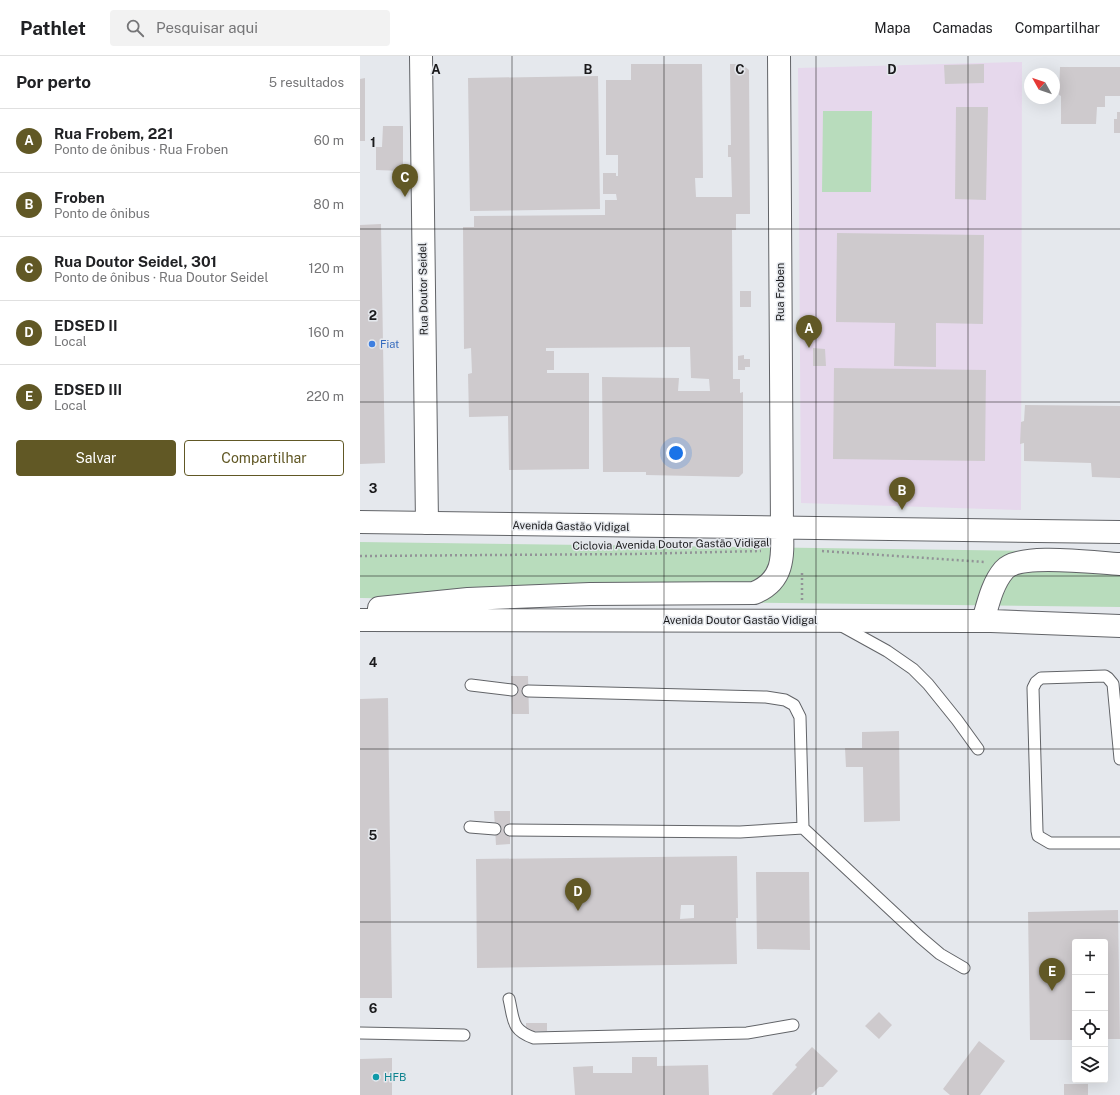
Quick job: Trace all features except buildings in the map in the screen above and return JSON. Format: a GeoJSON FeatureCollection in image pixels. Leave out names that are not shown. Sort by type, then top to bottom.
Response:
{"type":"FeatureCollection","features":[{"type":"Feature","properties":{"kind":"main road","name":"Rua Doutor Seidel"},"geometry":{"type":"LineString","coordinates":[[421,56],[427,523]]}},
{"type":"Feature","properties":{"kind":"main road","name":"Rua Froben"},"geometry":{"type":"LineString","coordinates":[[360,612],[394,606],[468,599],[590,594],[754,593],[764,589],[772,582],[780,565],[782,550],[778,56]]}},
{"type":"Feature","properties":{"kind":"main road","name":"Avenida Gastão Vidigal"},"geometry":{"type":"LineString","coordinates":[[360,522],[782,529]]}},
{"type":"Feature","properties":{"kind":"main road"},"geometry":{"type":"LineString","coordinates":[[782,529],[1120,532]]}},
{"type":"Feature","properties":{"kind":"main road"},"geometry":{"type":"LineString","coordinates":[[983,621],[998,577],[1004,569],[1010,565],[1026,560],[1120,564]]}},
{"type":"Feature","properties":{"kind":"main road","name":"Avenida Doutor Gastão Vidigal"},"geometry":{"type":"LineString","coordinates":[[360,620],[983,621],[1120,626]]}},
{"type":"Feature","properties":{"kind":"lane"},"geometry":{"type":"LineString","coordinates":[[831,621],[871,642],[913,669],[928,684],[978,749]]}},
{"type":"Feature","properties":{"kind":"lane"},"geometry":{"type":"LineString","coordinates":[[1120,759],[1113,684],[1108,678],[1105,676],[1041,678],[1036,682],[1033,688],[1038,836],[1050,843],[1120,844]]}},
{"type":"Feature","properties":{"kind":"lane"},"geometry":{"type":"LineString","coordinates":[[472,685],[512,690]]}},
{"type":"Feature","properties":{"kind":"lane"},"geometry":{"type":"LineString","coordinates":[[528,691],[766,697],[785,700],[794,705],[800,718],[803,828],[920,937],[940,954],[964,968]]}},
{"type":"Feature","properties":{"kind":"lane"},"geometry":{"type":"LineString","coordinates":[[470,827],[495,829]]}},
{"type":"Feature","properties":{"kind":"lane"},"geometry":{"type":"LineString","coordinates":[[510,830],[740,832],[803,828]]}},
{"type":"Feature","properties":{"kind":"lane"},"geometry":{"type":"LineString","coordinates":[[509,999],[515,1026],[519,1031],[534,1038],[747,1033],[792,1025]]}},
{"type":"Feature","properties":{"kind":"lane"},"geometry":{"type":"LineString","coordinates":[[360,1033],[464,1035]]}},
{"type":"Feature","properties":{"kind":"path","name":"Ciclovia Avenida Doutor Gastão Vidigal"},"geometry":{"type":"LineString","coordinates":[[360,556],[633,554],[782,550]]}},
{"type":"Feature","properties":{"kind":"path"},"geometry":{"type":"LineString","coordinates":[[819,551],[982,561]]}},
{"type":"Feature","properties":{"kind":"path"},"geometry":{"type":"LineString","coordinates":[[802,564],[802,620]]}},
{"type":"Feature","properties":{"kind":"shaded area"},"geometry":{"type":"Polygon","coordinates":[[[1022,62],[1021,510],[801,503],[798,68],[1022,62]]]}},
{"type":"Feature","properties":{"kind":"green space"},"geometry":{"type":"Polygon","coordinates":[[[823,111],[872,111],[871,192],[822,192],[823,111]]]}},
{"type":"Feature","properties":{"kind":"green space"},"geometry":{"type":"Polygon","coordinates":[[[360,542],[1120,552],[1120,607],[360,598],[360,542]]]}},
{"type":"Feature","properties":{"kind":"place","name":"Rua Doutor Seidel, 301"},"geometry":{"type":"Point","coordinates":[405,197]}},
{"type":"Feature","properties":{"kind":"place","name":"Fiat"},"geometry":{"type":"Point","coordinates":[372,344]}},
{"type":"Feature","properties":{"kind":"place","name":"Rua Frobem, 221"},"geometry":{"type":"Point","coordinates":[809,348]}},
{"type":"Feature","properties":{"kind":"place","name":"Froben"},"geometry":{"type":"Point","coordinates":[902,510]}},
{"type":"Feature","properties":{"kind":"place","name":"EDSED II"},"geometry":{"type":"Point","coordinates":[578,911]}},
{"type":"Feature","properties":{"kind":"place","name":"EDSED III"},"geometry":{"type":"Point","coordinates":[1052,991]}},
{"type":"Feature","properties":{"kind":"place","name":"HFB"},"geometry":{"type":"Point","coordinates":[376,1077]}}]}
